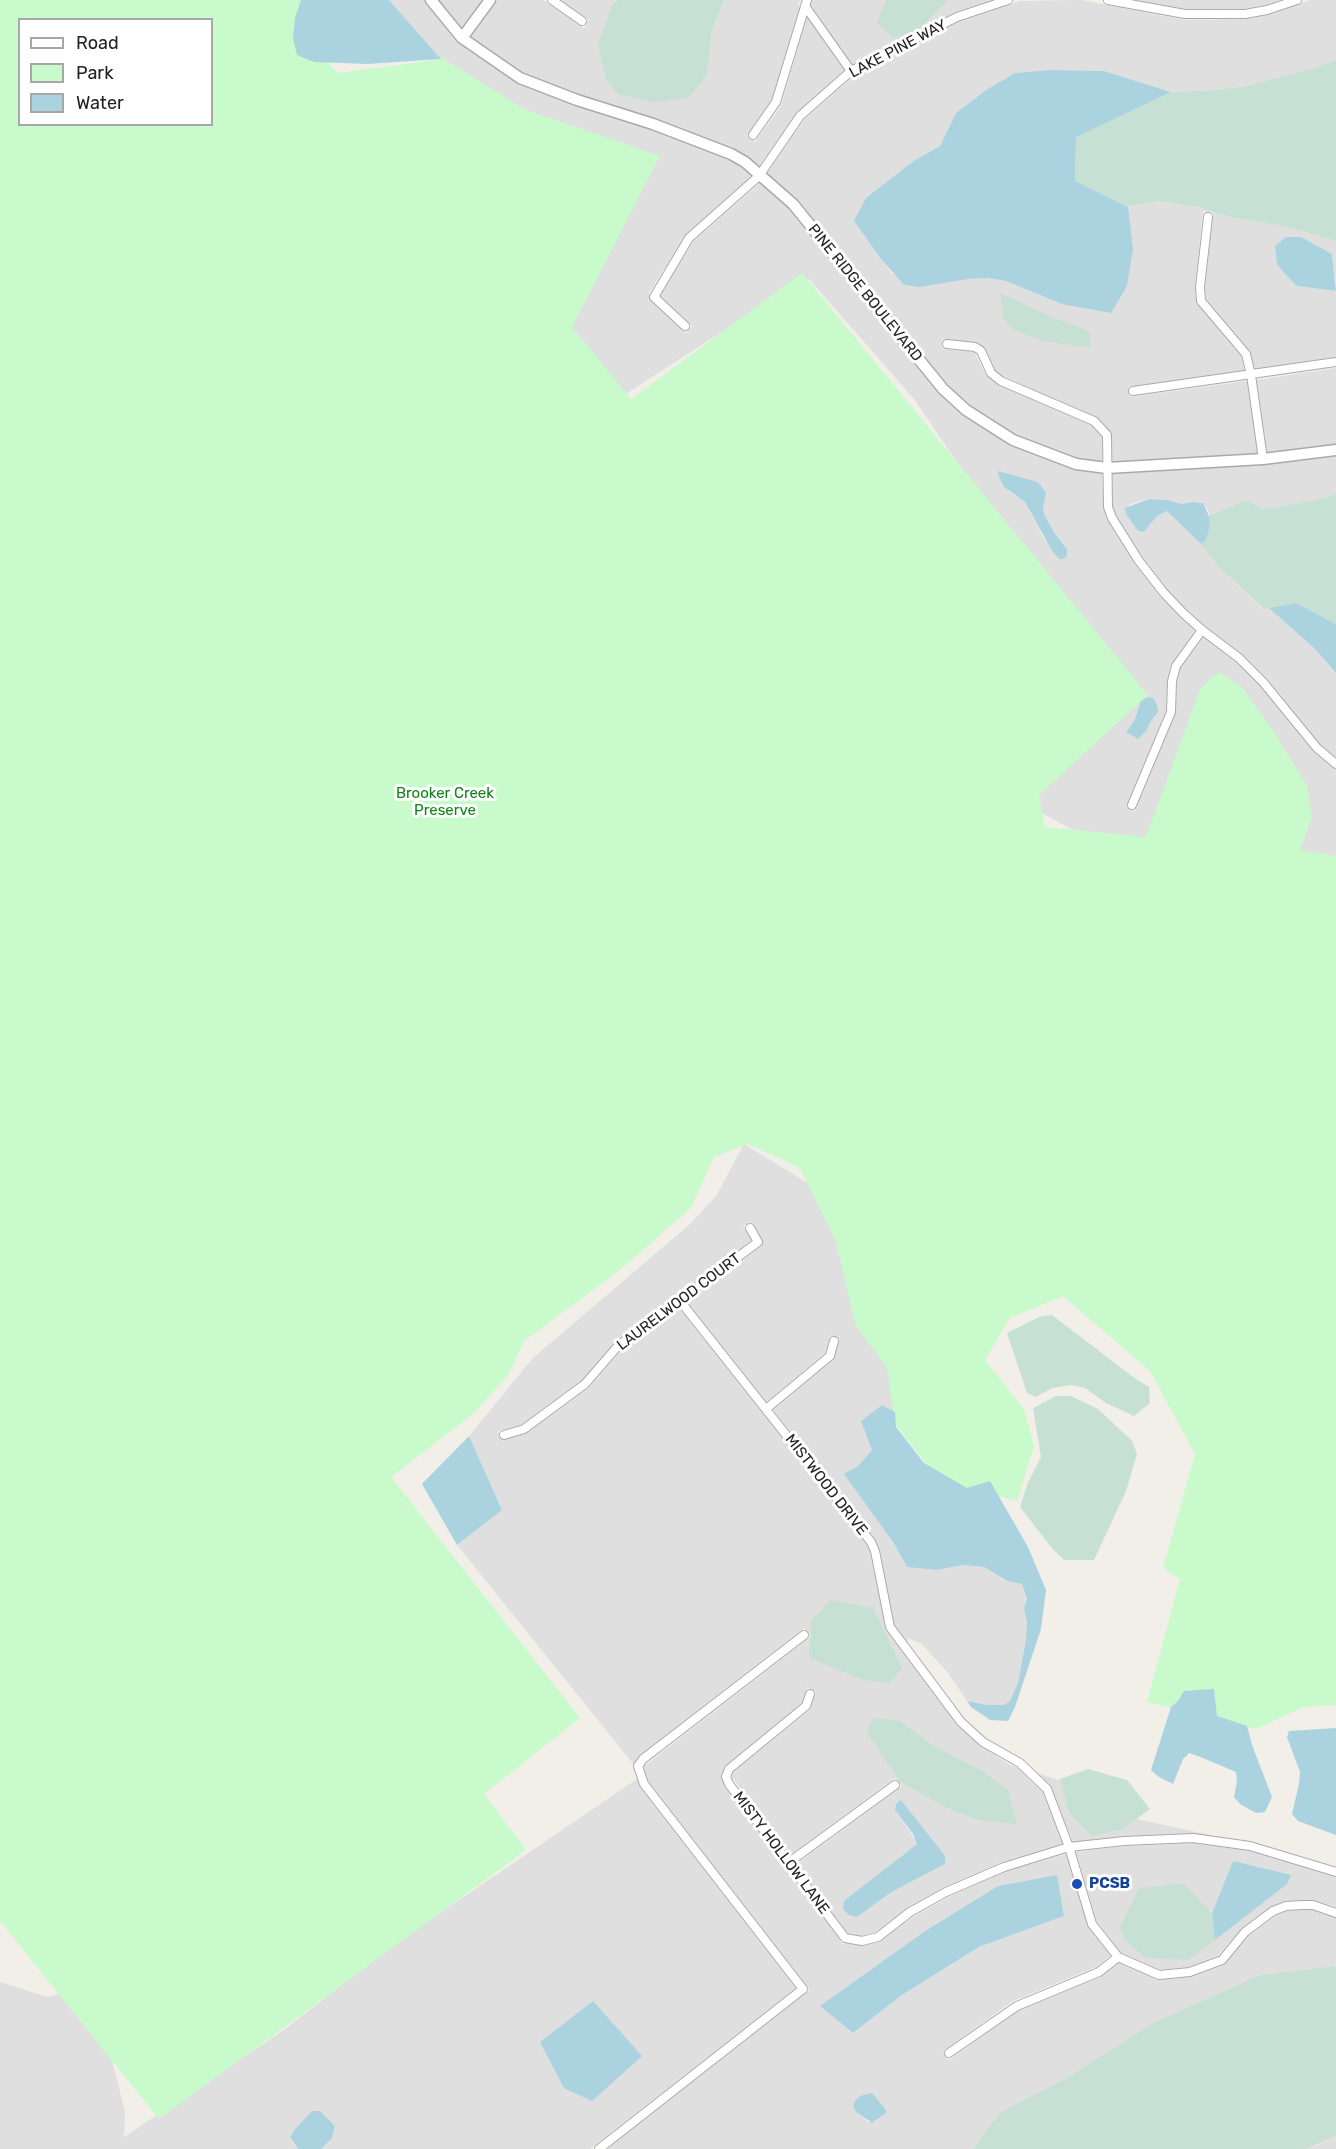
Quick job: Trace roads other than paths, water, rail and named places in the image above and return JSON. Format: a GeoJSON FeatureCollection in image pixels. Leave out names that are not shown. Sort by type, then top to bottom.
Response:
{"type":"FeatureCollection","features":[{"type":"Feature","properties":{"kind":"street","name":"PINE RIDGE BOULEVARD"},"geometry":{"type":"LineString","coordinates":[[431,0],[462,38],[520,78],[577,100],[653,124],[731,154],[744,162],[794,204],[914,356],[943,389],[966,410],[1013,440],[1034,450],[1076,464],[1107,468],[1263,459],[1336,450]]}},
{"type":"Feature","properties":{"kind":"street"},"geometry":{"type":"LineString","coordinates":[[462,38],[490,0]]}},
{"type":"Feature","properties":{"kind":"street"},"geometry":{"type":"LineString","coordinates":[[552,0],[582,21]]}},
{"type":"Feature","properties":{"kind":"street","name":"LAKE PINE WAY"},"geometry":{"type":"LineString","coordinates":[[685,326],[654,297],[689,238],[759,176],[800,116],[851,71],[957,17],[1008,0]]}},
{"type":"Feature","properties":{"kind":"street"},"geometry":{"type":"LineString","coordinates":[[1108,0],[1185,14],[1245,14],[1267,10],[1296,0]]}},
{"type":"Feature","properties":{"kind":"street"},"geometry":{"type":"LineString","coordinates":[[806,3],[851,71]]}},
{"type":"Feature","properties":{"kind":"street"},"geometry":{"type":"LineString","coordinates":[[753,135],[776,102],[806,3]]}},
{"type":"Feature","properties":{"kind":"street"},"geometry":{"type":"LineString","coordinates":[[1208,217],[1200,287],[1201,301],[1246,354],[1263,459]]}},
{"type":"Feature","properties":{"kind":"street"},"geometry":{"type":"LineString","coordinates":[[947,344],[975,347],[981,351],[991,373],[1001,381],[1094,421],[1107,435],[1108,507],[1112,518],[1139,561],[1164,593],[1202,630],[1239,658],[1263,682],[1317,748],[1336,764]]}},
{"type":"Feature","properties":{"kind":"street"},"geometry":{"type":"LineString","coordinates":[[1133,391],[1336,362]]}},
{"type":"Feature","properties":{"kind":"street"},"geometry":{"type":"LineString","coordinates":[[1132,805],[1171,712],[1172,681],[1176,666],[1202,630]]}},
{"type":"Feature","properties":{"kind":"street","name":"LAURELWOOD COURT"},"geometry":{"type":"LineString","coordinates":[[504,1435],[524,1429],[585,1384],[618,1346],[758,1242],[750,1228]]}},
{"type":"Feature","properties":{"kind":"street","name":"MISTWOOD DRIVE"},"geometry":{"type":"LineString","coordinates":[[680,1301],[871,1542],[875,1551],[890,1628],[961,1722],[983,1742],[1020,1763],[1047,1789],[1069,1847],[1092,1924],[1118,1957]]}},
{"type":"Feature","properties":{"kind":"street"},"geometry":{"type":"LineString","coordinates":[[766,1409],[830,1356],[834,1341]]}},
{"type":"Feature","properties":{"kind":"street"},"geometry":{"type":"LineString","coordinates":[[599,2149],[803,1989],[644,1784],[638,1766],[643,1759],[804,1635]]}},
{"type":"Feature","properties":{"kind":"street","name":"MISTY HOLLOW LANE"},"geometry":{"type":"LineString","coordinates":[[810,1694],[806,1706],[729,1769],[726,1777],[845,1938],[862,1941],[878,1937],[910,1912],[946,1892],[1004,1866],[1069,1847]]}},
{"type":"Feature","properties":{"kind":"street"},"geometry":{"type":"LineString","coordinates":[[788,1863],[895,1785]]}},
{"type":"Feature","properties":{"kind":"street"},"geometry":{"type":"LineString","coordinates":[[1069,1847],[1124,1841],[1193,1838],[1250,1845],[1336,1872]]}},
{"type":"Feature","properties":{"kind":"street"},"geometry":{"type":"LineString","coordinates":[[949,2053],[1017,2006],[1099,1972],[1118,1957],[1159,1975],[1190,1972],[1222,1960],[1245,1932],[1273,1911],[1286,1906],[1313,1905],[1336,1913]]}},
{"type":"Feature","properties":{"kind":"water"},"geometry":{"type":"Polygon","coordinates":[[[301,0],[389,0],[441,59],[367,64],[314,62],[297,55],[293,38],[295,18],[301,0]]]}},
{"type":"Feature","properties":{"kind":"water"},"geometry":{"type":"Polygon","coordinates":[[[1049,70],[1104,71],[1171,92],[1076,137],[1075,181],[1128,207],[1133,249],[1127,286],[1111,313],[1062,304],[1006,281],[988,278],[920,287],[904,285],[881,259],[854,221],[866,198],[915,160],[940,146],[956,113],[986,90],[1015,73],[1049,70]]]}},
{"type":"Feature","properties":{"kind":"water"},"geometry":{"type":"Polygon","coordinates":[[[1286,237],[1301,237],[1332,254],[1336,291],[1297,286],[1286,275],[1277,264],[1275,246],[1286,237]]]}},
{"type":"Feature","properties":{"kind":"water"},"geometry":{"type":"Polygon","coordinates":[[[998,471],[1038,482],[1046,493],[1044,514],[1067,549],[1064,559],[1059,559],[1051,549],[1025,502],[1004,487],[998,471]]]}},
{"type":"Feature","properties":{"kind":"water"},"geometry":{"type":"Polygon","coordinates":[[[1149,499],[1182,504],[1203,503],[1209,516],[1210,526],[1206,540],[1201,544],[1167,511],[1157,516],[1144,532],[1138,531],[1126,514],[1125,508],[1149,499]]]}},
{"type":"Feature","properties":{"kind":"water"},"geometry":{"type":"Polygon","coordinates":[[[1296,603],[1336,624],[1336,673],[1315,649],[1269,608],[1296,603]]]}},
{"type":"Feature","properties":{"kind":"water"},"geometry":{"type":"Polygon","coordinates":[[[1148,697],[1153,698],[1158,712],[1147,730],[1138,739],[1126,732],[1134,721],[1141,701],[1148,697]]]}},
{"type":"Feature","properties":{"kind":"water"},"geometry":{"type":"Polygon","coordinates":[[[882,1405],[895,1412],[896,1427],[924,1463],[967,1488],[990,1481],[1028,1547],[1046,1590],[1041,1629],[1015,1707],[1008,1721],[990,1720],[971,1707],[967,1701],[1004,1705],[1010,1701],[1018,1683],[1026,1639],[1027,1623],[1024,1608],[1027,1599],[1022,1584],[1007,1581],[984,1567],[964,1565],[936,1570],[907,1567],[893,1542],[844,1474],[858,1466],[872,1450],[861,1421],[882,1405]]]}},
{"type":"Feature","properties":{"kind":"water"},"geometry":{"type":"Polygon","coordinates":[[[469,1436],[502,1510],[457,1545],[422,1484],[469,1436]]]}},
{"type":"Feature","properties":{"kind":"water"},"geometry":{"type":"Polygon","coordinates":[[[1214,1689],[1217,1716],[1247,1726],[1272,1797],[1265,1812],[1256,1813],[1240,1804],[1234,1797],[1236,1772],[1198,1756],[1189,1753],[1183,1759],[1173,1784],[1151,1770],[1171,1707],[1184,1691],[1214,1689]]]}},
{"type":"Feature","properties":{"kind":"water"},"geometry":{"type":"Polygon","coordinates":[[[1336,1728],[1336,1835],[1298,1821],[1292,1814],[1300,1772],[1287,1737],[1289,1731],[1336,1728]]]}},
{"type":"Feature","properties":{"kind":"water"},"geometry":{"type":"Polygon","coordinates":[[[901,1800],[945,1856],[945,1864],[890,1893],[857,1917],[849,1915],[843,1909],[844,1901],[917,1844],[913,1834],[895,1810],[896,1804],[901,1800]]]}},
{"type":"Feature","properties":{"kind":"water"},"geometry":{"type":"Polygon","coordinates":[[[1233,1861],[1291,1875],[1287,1884],[1215,1940],[1212,1913],[1233,1861]]]}},
{"type":"Feature","properties":{"kind":"water"},"geometry":{"type":"Polygon","coordinates":[[[1057,1875],[1064,1916],[979,1947],[902,1995],[853,2033],[820,2006],[925,1931],[998,1886],[1057,1875]]]}},
{"type":"Feature","properties":{"kind":"water"},"geometry":{"type":"Polygon","coordinates":[[[593,2001],[642,2056],[592,2101],[564,2088],[540,2042],[593,2001]]]}},
{"type":"Feature","properties":{"kind":"water"},"geometry":{"type":"Polygon","coordinates":[[[872,2093],[886,2110],[885,2114],[872,2123],[856,2112],[853,2106],[860,2096],[872,2093]]]}},
{"type":"Feature","properties":{"kind":"water"},"geometry":{"type":"Polygon","coordinates":[[[312,2111],[320,2111],[335,2126],[332,2138],[321,2149],[298,2149],[290,2137],[312,2111]]]}},
{"type":"Feature","properties":{"kind":"place","name":"PCSB"},"geometry":{"type":"Point","coordinates":[1077,1884]}},
{"type":"Feature","properties":{"kind":"park label","name":"Brooker Creek Preserve"},"geometry":{"type":"Point","coordinates":[445,802]}}]}
